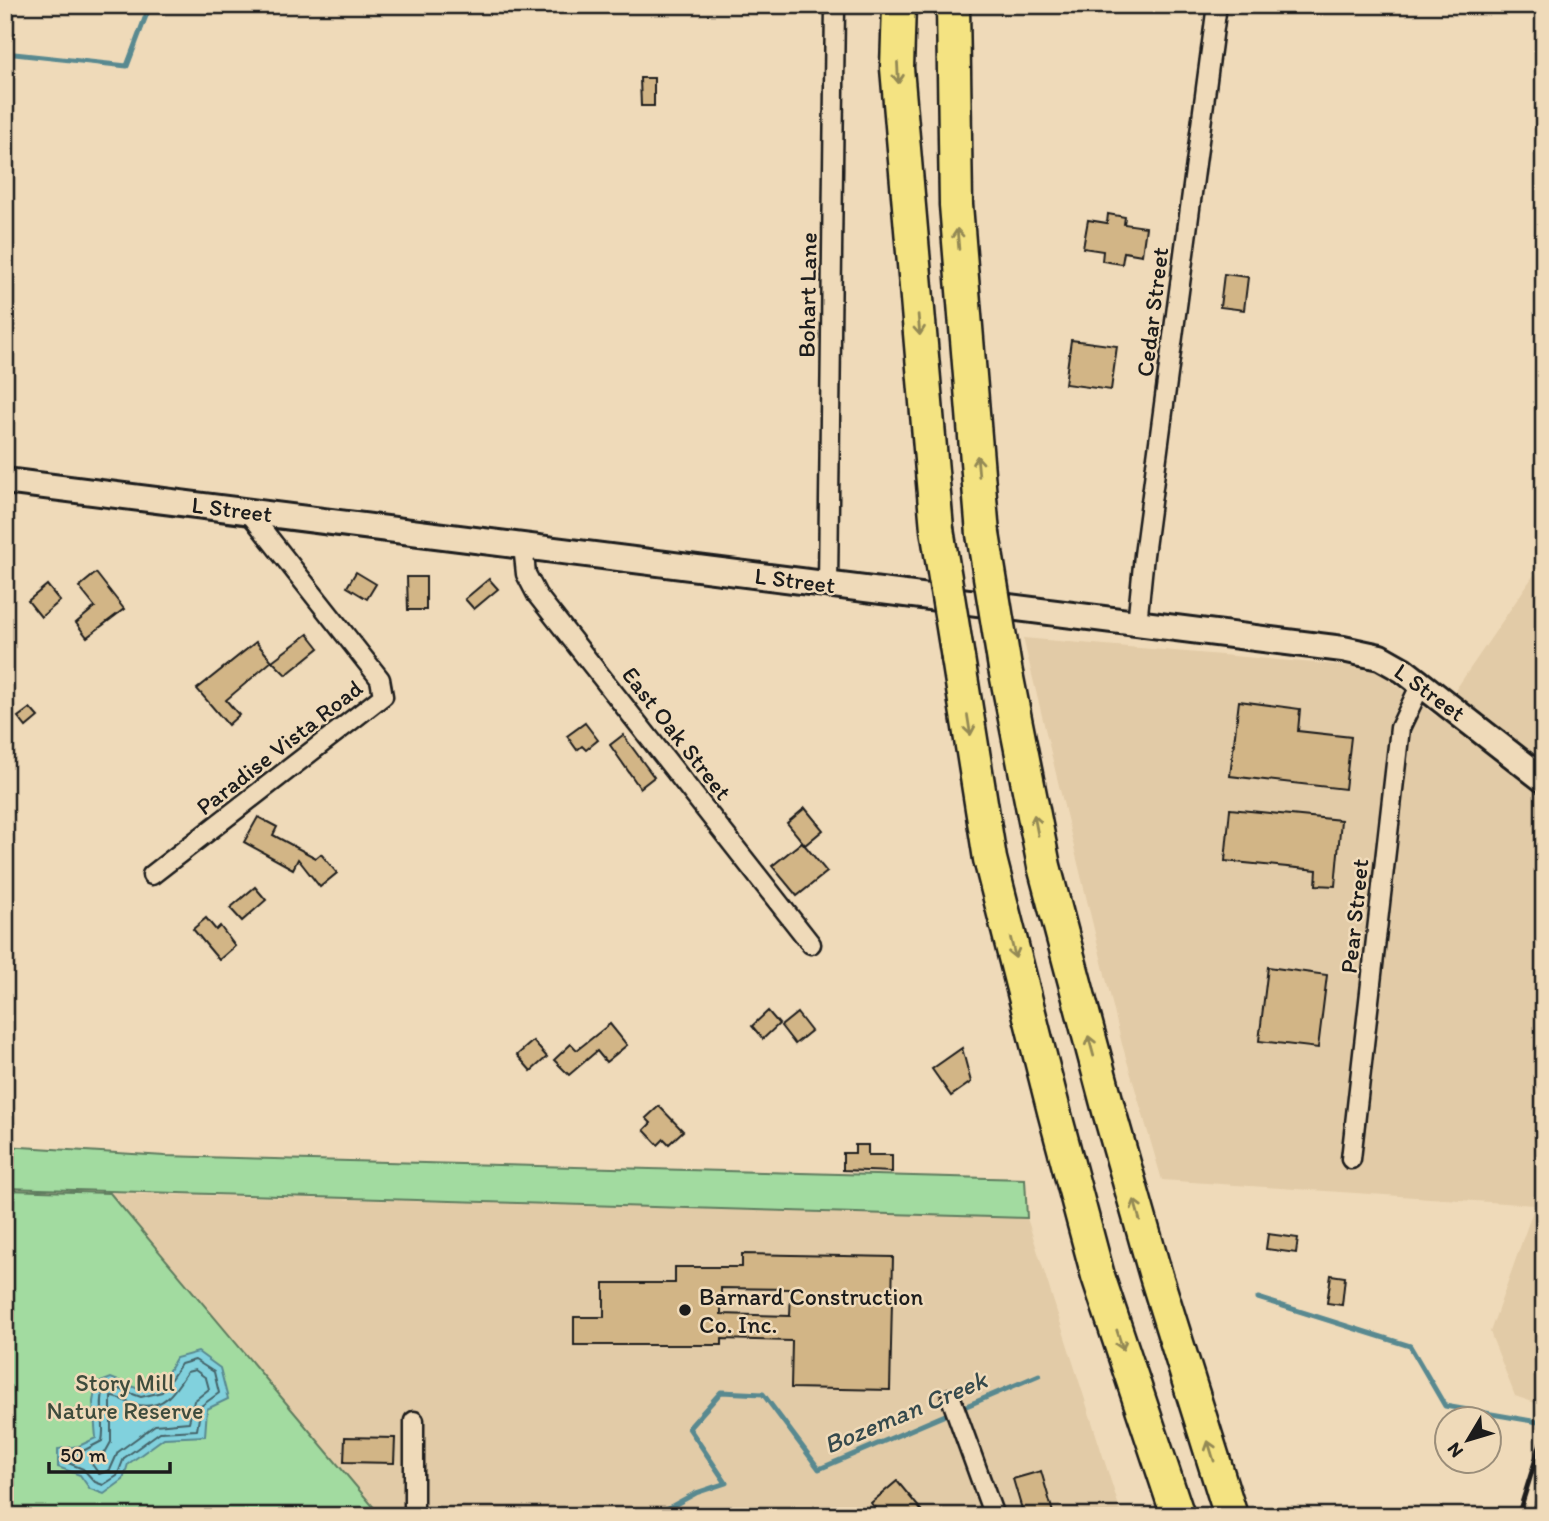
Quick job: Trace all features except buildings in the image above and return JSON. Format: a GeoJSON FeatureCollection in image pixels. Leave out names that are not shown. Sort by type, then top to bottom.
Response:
{"type":"FeatureCollection","features":[{"type":"Feature","properties":{"kind":"highway"},"geometry":{"type":"LineString","coordinates":[[899,5],[897,68],[937,529],[990,859],[1098,1276],[1178,1516]]}},
{"type":"Feature","properties":{"kind":"highway"},"geometry":{"type":"LineString","coordinates":[[953,5],[956,205],[983,534],[1005,668],[1044,866],[1109,1111],[1156,1276],[1231,1516]]}},
{"type":"Feature","properties":{"kind":"street","name":"Bohart Lane"},"geometry":{"type":"LineString","coordinates":[[828,584],[835,5]]}},
{"type":"Feature","properties":{"kind":"street","name":"Cedar Street"},"geometry":{"type":"LineString","coordinates":[[1137,624],[1217,5]]}},
{"type":"Feature","properties":{"kind":"street","name":"L Street"},"geometry":{"type":"LineString","coordinates":[[5,481],[1343,649],[1380,657],[1457,709],[1526,769],[1544,780]]}},
{"type":"Feature","properties":{"kind":"street","name":"Paradise Vista Road"},"geometry":{"type":"LineString","coordinates":[[152,875],[383,696],[380,680],[247,510]]}},
{"type":"Feature","properties":{"kind":"street","name":"East Oak Street"},"geometry":{"type":"LineString","coordinates":[[523,545],[526,575],[537,595],[811,944]]}},
{"type":"Feature","properties":{"kind":"street","name":"Pear Street"},"geometry":{"type":"LineString","coordinates":[[1351,1159],[1400,727],[1421,684]]}},
{"type":"Feature","properties":{"kind":"street"},"geometry":{"type":"LineString","coordinates":[[951,1398],[994,1516]]}},
{"type":"Feature","properties":{"kind":"street"},"geometry":{"type":"LineString","coordinates":[[414,1421],[414,1516]]}},
{"type":"Feature","properties":{"kind":"shaded area"},"geometry":{"type":"Polygon","coordinates":[[[1544,560],[1544,1406],[1515,1396],[1490,1332],[1535,1205],[1162,1180],[1122,1044],[1023,638],[1374,668],[1437,717],[1544,560]]]}},
{"type":"Feature","properties":{"kind":"shaded area"},"geometry":{"type":"Polygon","coordinates":[[[110,1193],[1027,1218],[1122,1516],[381,1516],[110,1193]]]}},
{"type":"Feature","properties":{"kind":"green space"},"geometry":{"type":"Polygon","coordinates":[[[5,1146],[165,1156],[1025,1179],[1027,1218],[5,1188],[5,1146]]]}},
{"type":"Feature","properties":{"kind":"green space","name":"Story Mill Nature Reserve"},"geometry":{"type":"Polygon","coordinates":[[[5,1190],[110,1193],[381,1516],[5,1516],[5,1190]]]}},
{"type":"Feature","properties":{"kind":"water"},"geometry":{"type":"Polygon","coordinates":[[[198,1352],[220,1368],[228,1399],[207,1409],[205,1436],[164,1438],[128,1464],[123,1480],[104,1494],[90,1489],[80,1475],[58,1467],[58,1449],[79,1446],[96,1438],[93,1402],[96,1384],[111,1378],[141,1390],[160,1386],[176,1358],[198,1352]]]}},
{"type":"Feature","properties":{"kind":"waterway"},"geometry":{"type":"LineString","coordinates":[[5,53],[127,66],[150,5]]}},
{"type":"Feature","properties":{"kind":"waterway","name":"Bozeman Creek"},"geometry":{"type":"LineString","coordinates":[[1258,1298],[1410,1346],[1445,1406],[1544,1423]]}},
{"type":"Feature","properties":{"kind":"waterway","name":"Bozeman Creek"},"geometry":{"type":"LineString","coordinates":[[654,1516],[696,1493],[726,1483],[689,1428],[721,1392],[763,1394],[819,1469],[1039,1375]]}},
{"type":"Feature","properties":{"kind":"railway"},"geometry":{"type":"LineString","coordinates":[[1518,1516],[1544,1433]]}},
{"type":"Feature","properties":{"kind":"railway"},"geometry":{"type":"LineString","coordinates":[[1534,1516],[1544,1470]]}},
{"type":"Feature","properties":{"kind":"place","name":"Barnard Construction Co. Inc."},"geometry":{"type":"Point","coordinates":[685,1310]}}]}
